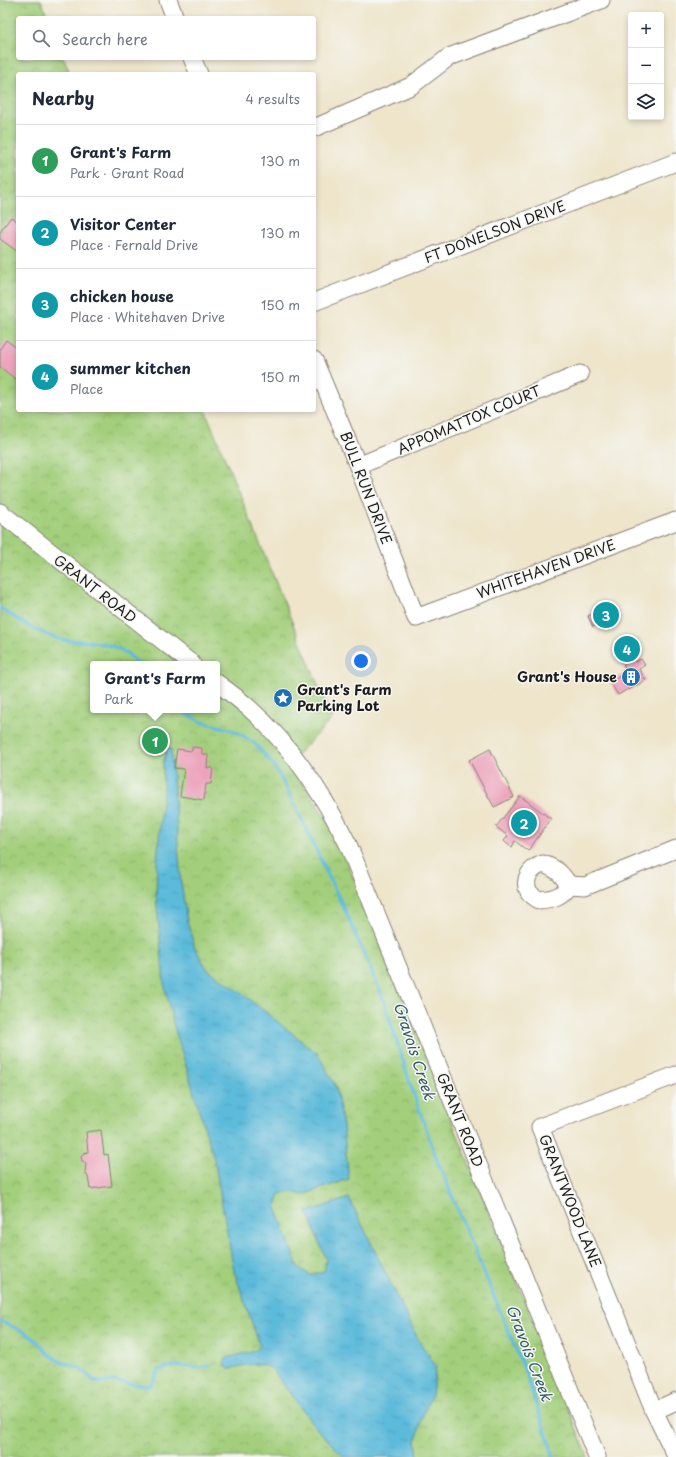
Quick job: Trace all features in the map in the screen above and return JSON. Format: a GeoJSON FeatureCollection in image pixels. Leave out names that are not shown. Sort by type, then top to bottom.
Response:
{"type":"FeatureCollection","features":[{"type":"Feature","properties":{"kind":"street"},"geometry":{"type":"LineString","coordinates":[[168,0],[175,16]]}},
{"type":"Feature","properties":{"kind":"street"},"geometry":{"type":"LineString","coordinates":[[316,127],[411,86],[449,57],[595,1]]}},
{"type":"Feature","properties":{"kind":"street"},"geometry":{"type":"LineString","coordinates":[[193,60],[198,72]]}},
{"type":"Feature","properties":{"kind":"street","name":"FT DONELSON DRIVE"},"geometry":{"type":"LineString","coordinates":[[316,301],[676,162]]}},
{"type":"Feature","properties":{"kind":"street","name":"BULL RUN DRIVE"},"geometry":{"type":"LineString","coordinates":[[316,365],[358,466],[416,618]]}},
{"type":"Feature","properties":{"kind":"street","name":"APPOMATTOX COURT"},"geometry":{"type":"LineString","coordinates":[[358,466],[580,374]]}},
{"type":"Feature","properties":{"kind":"street","name":"GRANT ROAD"},"geometry":{"type":"LineString","coordinates":[[0,512],[188,661]]}},
{"type":"Feature","properties":{"kind":"street","name":"WHITEHAVEN DRIVE"},"geometry":{"type":"LineString","coordinates":[[416,618],[676,520]]}},
{"type":"Feature","properties":{"kind":"street","name":"GRANT ROAD"},"geometry":{"type":"LineString","coordinates":[[220,685],[248,707],[281,742],[313,782],[348,844],[597,1457]]}},
{"type":"Feature","properties":{"kind":"street"},"geometry":{"type":"LineString","coordinates":[[569,885],[586,886],[676,849]]}},
{"type":"Feature","properties":{"kind":"street","name":"GRANTWOOD LANE"},"geometry":{"type":"LineString","coordinates":[[676,1075],[540,1127],[654,1411],[676,1456]]}},
{"type":"Feature","properties":{"kind":"street"},"geometry":{"type":"LineString","coordinates":[[654,1411],[676,1401]]}},
{"type":"Feature","properties":{"kind":"green space"},"geometry":{"type":"Polygon","coordinates":[[[0,0],[41,0],[47,16],[16,16],[16,60],[65,60],[69,72],[16,72],[16,412],[206,412],[332,719],[289,763],[334,830],[588,1457],[0,1457],[0,0]]]}},
{"type":"Feature","properties":{"kind":"water"},"geometry":{"type":"Polygon","coordinates":[[[167,748],[171,749],[181,883],[187,921],[195,948],[208,970],[239,991],[318,1054],[336,1087],[343,1126],[349,1179],[303,1195],[293,1192],[280,1194],[276,1207],[298,1267],[310,1275],[324,1272],[326,1259],[307,1212],[349,1198],[417,1337],[436,1367],[432,1395],[424,1411],[416,1441],[418,1457],[344,1457],[315,1427],[272,1369],[267,1366],[256,1364],[228,1369],[227,1366],[225,1367],[224,1361],[226,1361],[226,1358],[255,1351],[260,1346],[234,1271],[214,1159],[173,1023],[164,983],[156,894],[163,790],[163,765],[167,748]]]}},
{"type":"Feature","properties":{"kind":"building"},"geometry":{"type":"Polygon","coordinates":[[[11,217],[16,221],[16,251],[0,239],[0,232],[11,217]]]}},
{"type":"Feature","properties":{"kind":"building"},"geometry":{"type":"Polygon","coordinates":[[[6,340],[16,348],[16,379],[0,367],[0,349],[6,340]]]}},
{"type":"Feature","properties":{"kind":"building"},"geometry":{"type":"Polygon","coordinates":[[[607,608],[612,618],[604,622],[599,611],[607,608]]]}},
{"type":"Feature","properties":{"kind":"building"},"geometry":{"type":"Polygon","coordinates":[[[597,612],[602,623],[593,627],[588,616],[597,612]]]}},
{"type":"Feature","properties":{"kind":"building"},"geometry":{"type":"Polygon","coordinates":[[[627,640],[634,654],[626,659],[619,644],[627,640]]]}},
{"type":"Feature","properties":{"kind":"building","name":"Grant's House"},"geometry":{"type":"Polygon","coordinates":[[[633,659],[636,662],[641,659],[645,665],[639,669],[646,680],[618,695],[610,682],[627,672],[623,665],[633,659]]]}},
{"type":"Feature","properties":{"kind":"building"},"geometry":{"type":"Polygon","coordinates":[[[192,747],[202,748],[202,754],[208,755],[207,768],[213,768],[211,784],[206,784],[204,800],[180,796],[184,769],[174,768],[177,749],[192,751],[192,747]]]}},
{"type":"Feature","properties":{"kind":"building"},"geometry":{"type":"Polygon","coordinates":[[[490,749],[514,797],[494,807],[469,760],[490,749]]]}},
{"type":"Feature","properties":{"kind":"building"},"geometry":{"type":"Polygon","coordinates":[[[520,796],[551,819],[528,851],[515,841],[512,847],[507,844],[504,841],[508,836],[496,827],[520,796]]]}},
{"type":"Feature","properties":{"kind":"building"},"geometry":{"type":"Polygon","coordinates":[[[101,1130],[104,1155],[108,1154],[112,1186],[90,1189],[88,1177],[85,1172],[86,1163],[82,1161],[81,1156],[88,1152],[86,1132],[101,1130]]]}},
{"type":"Feature","properties":{"kind":"waterway","name":"Gravois Creek"},"geometry":{"type":"LineString","coordinates":[[0,608],[28,626],[43,633],[67,641],[97,642],[112,646],[120,649],[135,661]]}},
{"type":"Feature","properties":{"kind":"waterway","name":"Gravois Creek"},"geometry":{"type":"LineString","coordinates":[[184,713],[202,722],[230,729],[254,743],[273,764],[287,789],[348,917],[383,998],[410,1083],[437,1160],[525,1371],[554,1457]]}},
{"type":"Feature","properties":{"kind":"waterway"},"geometry":{"type":"LineString","coordinates":[[0,1321],[26,1333],[38,1342],[49,1354],[61,1362],[80,1368],[93,1380],[102,1383],[112,1381],[150,1386],[159,1370],[167,1367],[178,1366],[200,1368],[210,1366]]}},
{"type":"Feature","properties":{"kind":"place","name":"chicken house"},"geometry":{"type":"Point","coordinates":[606,615]}},
{"type":"Feature","properties":{"kind":"place","name":"summer kitchen"},"geometry":{"type":"Point","coordinates":[627,649]}},
{"type":"Feature","properties":{"kind":"place","name":"Grant's House"},"geometry":{"type":"Point","coordinates":[631,677]}},
{"type":"Feature","properties":{"kind":"place","name":"Grant's Farm Parking Lot"},"geometry":{"type":"Point","coordinates":[283,698]}},
{"type":"Feature","properties":{"kind":"place","name":"Grant's Farm"},"geometry":{"type":"Point","coordinates":[155,741]}},
{"type":"Feature","properties":{"kind":"place","name":"Visitor Center"},"geometry":{"type":"Point","coordinates":[524,823]}}]}
